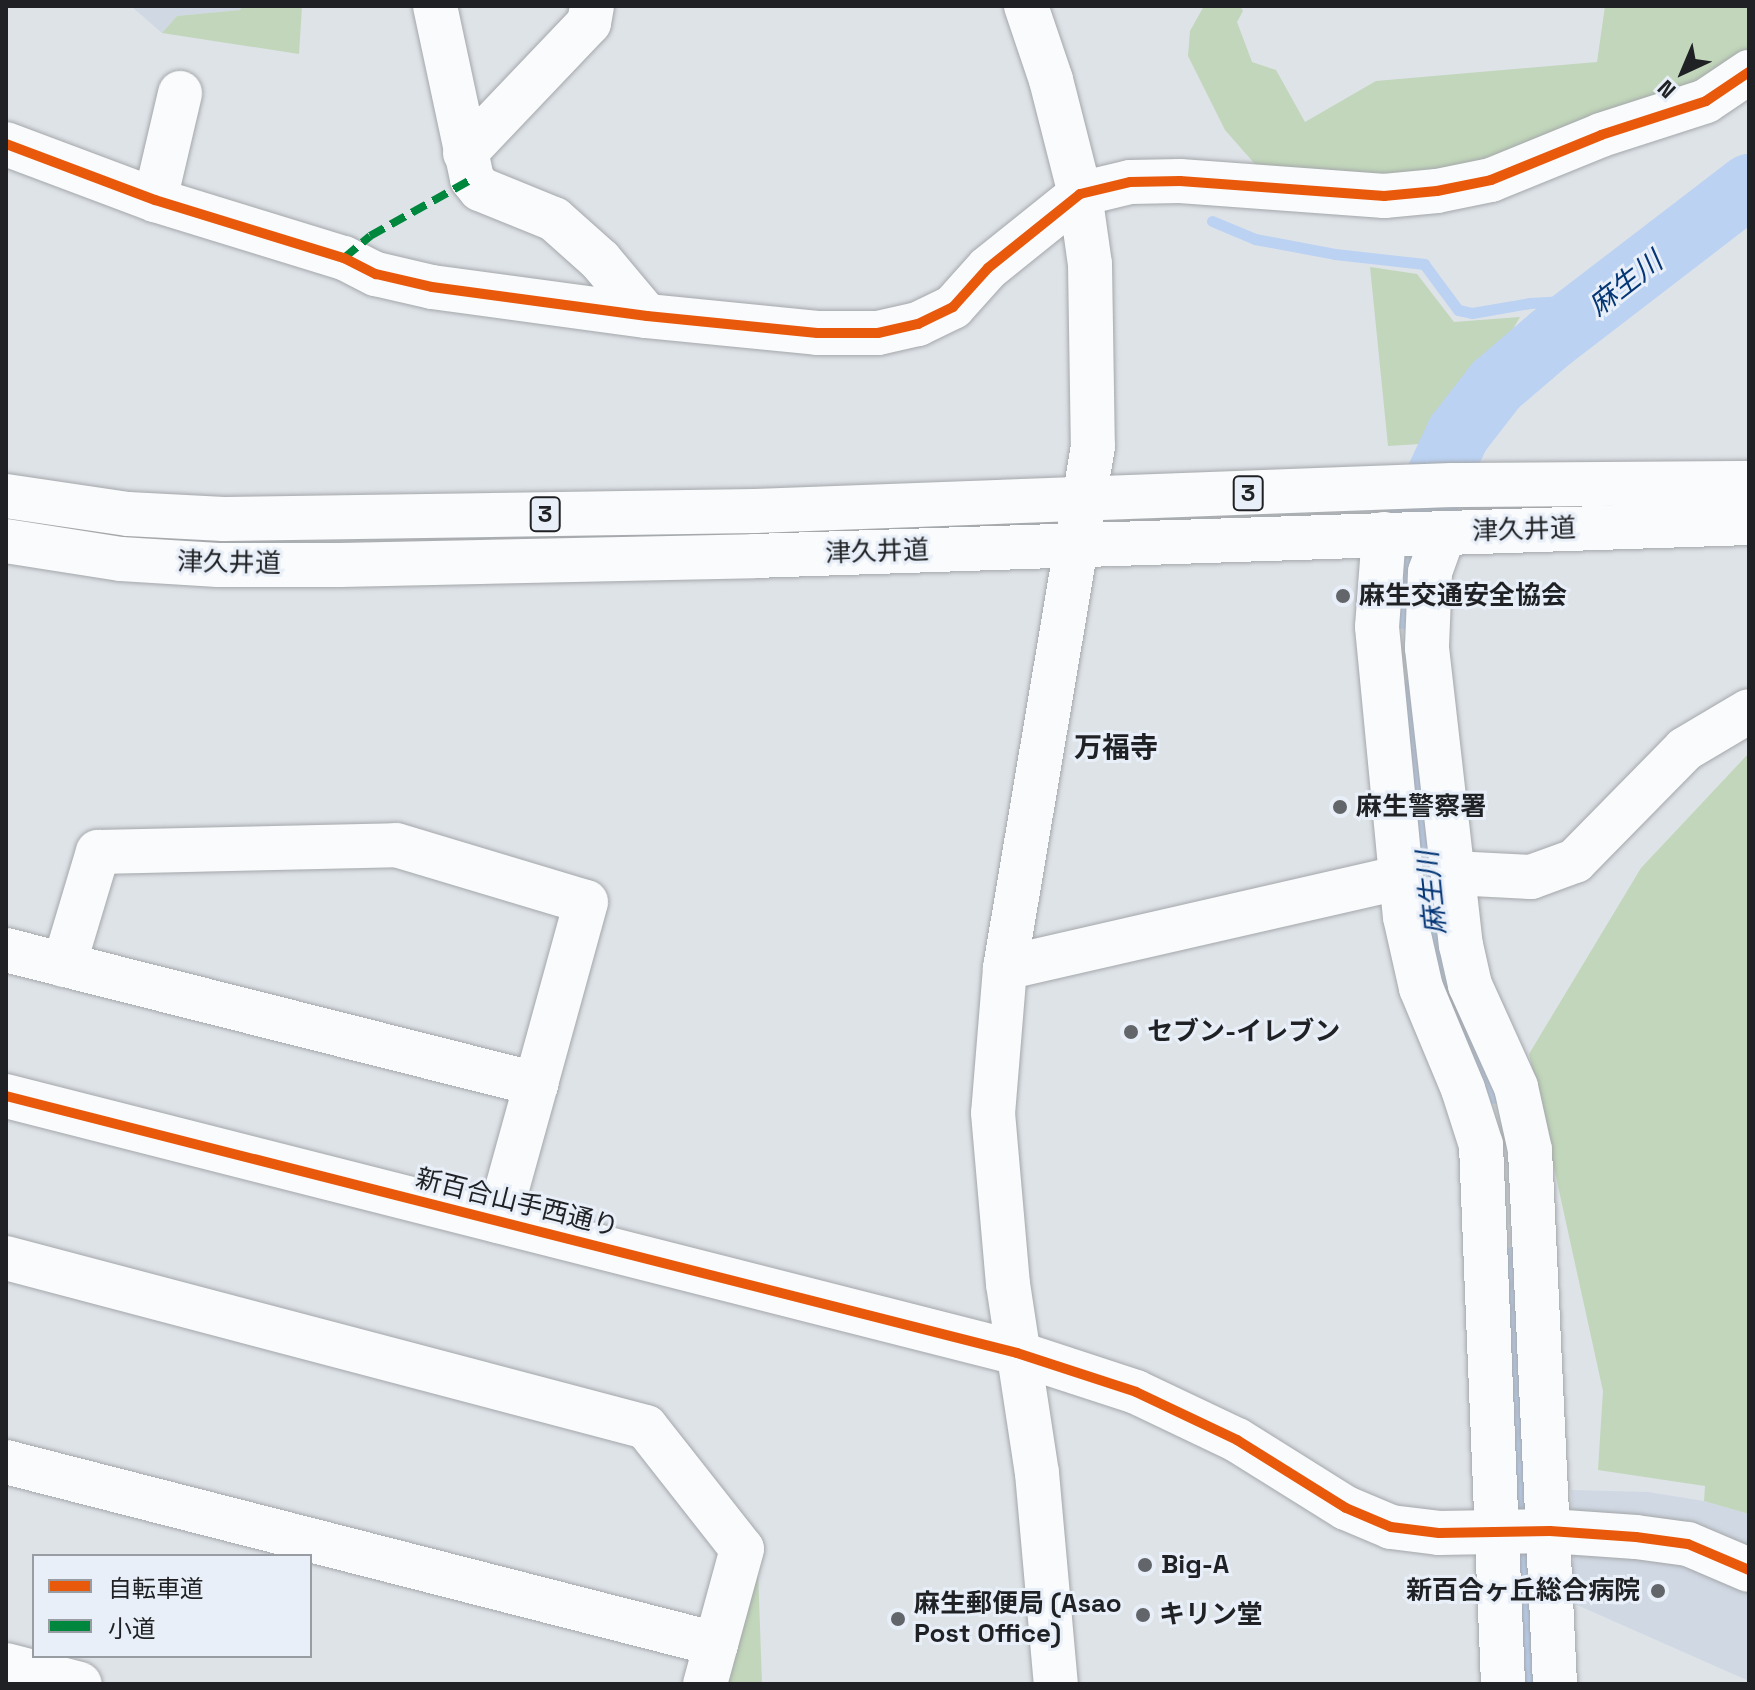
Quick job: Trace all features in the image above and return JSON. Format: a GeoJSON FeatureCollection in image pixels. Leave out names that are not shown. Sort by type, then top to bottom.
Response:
{"type":"FeatureCollection","features":[{"type":"Feature","properties":{"kind":"street"},"geometry":{"type":"LineString","coordinates":[[435,6],[472,179],[480,189],[554,219],[600,260],[647,316]]}},
{"type":"Feature","properties":{"kind":"street"},"geometry":{"type":"LineString","coordinates":[[465,153],[589,23],[592,6]]}},
{"type":"Feature","properties":{"kind":"street"},"geometry":{"type":"LineString","coordinates":[[1026,6],[1051,80],[1080,194],[1090,264],[1093,446],[1005,968],[993,1113],[1017,1353],[1037,1473],[1056,1684]]}},
{"type":"Feature","properties":{"kind":"street"},"geometry":{"type":"LineString","coordinates":[[6,144],[155,200],[344,258],[376,274],[432,287],[647,316],[817,333],[878,333],[918,324],[953,307],[988,268],[1080,194],[1130,182],[1180,181],[1384,196],[1437,191],[1491,180],[1601,135],[1706,101],[1749,72]]}},
{"type":"Feature","properties":{"kind":"street"},"geometry":{"type":"LineString","coordinates":[[155,200],[180,93]]}},
{"type":"Feature","properties":{"kind":"street","name":"津久井道"},"geometry":{"type":"LineString","coordinates":[[6,496],[128,514],[224,519],[755,511],[1431,486],[1749,483]]}},
{"type":"Feature","properties":{"kind":"street","name":"津久井道"},"geometry":{"type":"LineString","coordinates":[[6,541],[121,559],[218,565],[738,557],[1749,523]]}},
{"type":"Feature","properties":{"kind":"street"},"geometry":{"type":"LineString","coordinates":[[1416,533],[1430,572],[1425,849]]}},
{"type":"Feature","properties":{"kind":"street"},"geometry":{"type":"LineString","coordinates":[[1416,533],[1377,627],[1425,849],[1461,945],[1470,985],[1516,1087],[1530,1150],[1522,1532],[1503,1684]]}},
{"type":"Feature","properties":{"kind":"street"},"geometry":{"type":"LineString","coordinates":[[1005,968],[1425,849],[1531,877],[1575,861],[1685,749],[1749,711]]}},
{"type":"Feature","properties":{"kind":"street"},"geometry":{"type":"LineString","coordinates":[[64,965],[98,852],[396,845],[586,902],[498,1221]]}},
{"type":"Feature","properties":{"kind":"street"},"geometry":{"type":"LineString","coordinates":[[6,950],[536,1084]]}},
{"type":"Feature","properties":{"kind":"street","name":"新百合山手西通り"},"geometry":{"type":"LineString","coordinates":[[6,1096],[1017,1353],[1136,1392],[1237,1440],[1346,1508],[1391,1527],[1439,1533],[1522,1532],[1688,1544],[1749,1570]]}},
{"type":"Feature","properties":{"kind":"street"},"geometry":{"type":"LineString","coordinates":[[6,1258],[646,1427],[742,1549],[710,1664],[6,1462]]}},
{"type":"Feature","properties":{"kind":"street"},"geometry":{"type":"LineString","coordinates":[[1522,1532],[1555,1684]]}},
{"type":"Feature","properties":{"kind":"street"},"geometry":{"type":"LineString","coordinates":[[6,1665],[80,1684]]}},
{"type":"Feature","properties":{"kind":"shaded area"},"geometry":{"type":"Polygon","coordinates":[[[131,6],[242,6],[240,10],[177,16],[162,33],[131,6]]]}},
{"type":"Feature","properties":{"kind":"shaded area","name":"新百合ヶ丘総合病院"},"geometry":{"type":"Polygon","coordinates":[[[1571,1490],[1648,1492],[1704,1501],[1749,1514],[1749,1681],[1568,1601],[1564,1581],[1574,1560],[1571,1490]]]}},
{"type":"Feature","properties":{"kind":"green space"},"geometry":{"type":"Polygon","coordinates":[[[242,6],[302,6],[299,54],[162,33],[177,16],[240,10],[242,6]]]}},
{"type":"Feature","properties":{"kind":"green space"},"geometry":{"type":"Polygon","coordinates":[[[1204,6],[1240,6],[1243,11],[1237,22],[1252,62],[1276,70],[1305,122],[1376,81],[1597,62],[1605,6],[1749,6],[1749,58],[1724,77],[1444,181],[1268,179],[1225,130],[1188,56],[1190,31],[1204,6]]]}},
{"type":"Feature","properties":{"kind":"green space"},"geometry":{"type":"Polygon","coordinates":[[[1370,267],[1417,274],[1454,322],[1520,317],[1507,339],[1460,385],[1420,444],[1388,446],[1370,267]]]}},
{"type":"Feature","properties":{"kind":"green space"},"geometry":{"type":"Polygon","coordinates":[[[1749,753],[1749,1514],[1704,1501],[1705,1486],[1598,1470],[1603,1391],[1529,1054],[1641,868],[1749,753]]]}},
{"type":"Feature","properties":{"kind":"green space"},"geometry":{"type":"Polygon","coordinates":[[[757,1542],[762,1684],[723,1684],[757,1542]]]}},
{"type":"Feature","properties":{"kind":"waterway","name":"麻生川"},"geometry":{"type":"LineString","coordinates":[[1409,598],[1419,518],[1458,434],[1496,385],[1551,338],[1749,186]]}},
{"type":"Feature","properties":{"kind":"waterway"},"geometry":{"type":"LineString","coordinates":[[1212,221],[1255,239],[1335,254],[1424,264],[1458,310],[1472,313],[1530,303],[1601,299]]}},
{"type":"Feature","properties":{"kind":"waterway","name":"麻生川"},"geometry":{"type":"LineString","coordinates":[[1416,711],[1431,926],[1446,988],[1476,1036],[1491,1072]]}},
{"type":"Feature","properties":{"kind":"waterway","name":"麻生川"},"geometry":{"type":"LineString","coordinates":[[1515,1279],[1530,1684]]}},
{"type":"Feature","properties":{"kind":"marked path"},"geometry":{"type":"LineString","coordinates":[[344,258],[370,236],[472,179]]}},
{"type":"Feature","properties":{"kind":"cycle path"},"geometry":{"type":"LineString","coordinates":[[6,144],[155,200],[344,258],[376,274],[432,287],[647,316],[817,333],[878,333],[918,324],[953,307],[988,268],[1080,194],[1130,182],[1180,181],[1384,196],[1437,191],[1491,180],[1601,135],[1706,101],[1749,72]]}},
{"type":"Feature","properties":{"kind":"cycle path"},"geometry":{"type":"LineString","coordinates":[[6,1096],[1017,1353],[1136,1392],[1237,1440],[1346,1508],[1391,1527],[1439,1533],[1550,1531],[1636,1537],[1688,1544],[1749,1570]]}},
{"type":"Feature","properties":{"kind":"place","name":"麻生交通安全協会"},"geometry":{"type":"Point","coordinates":[1343,596]}},
{"type":"Feature","properties":{"kind":"place","name":"麻生警察署"},"geometry":{"type":"Point","coordinates":[1340,807]}},
{"type":"Feature","properties":{"kind":"place","name":"セブン-イレブン"},"geometry":{"type":"Point","coordinates":[1131,1032]}},
{"type":"Feature","properties":{"kind":"place","name":"Big-A"},"geometry":{"type":"Point","coordinates":[1145,1565]}},
{"type":"Feature","properties":{"kind":"place","name":"新百合ヶ丘総合病院"},"geometry":{"type":"Point","coordinates":[1658,1591]}},
{"type":"Feature","properties":{"kind":"place","name":"キリン堂"},"geometry":{"type":"Point","coordinates":[1143,1615]}},
{"type":"Feature","properties":{"kind":"place","name":"麻生郵便局 (Asao Post Office)"},"geometry":{"type":"Point","coordinates":[898,1619]}},
{"type":"Feature","properties":{"kind":"district","name":"万福寺"},"geometry":{"type":"Point","coordinates":[1116,747]}}]}
